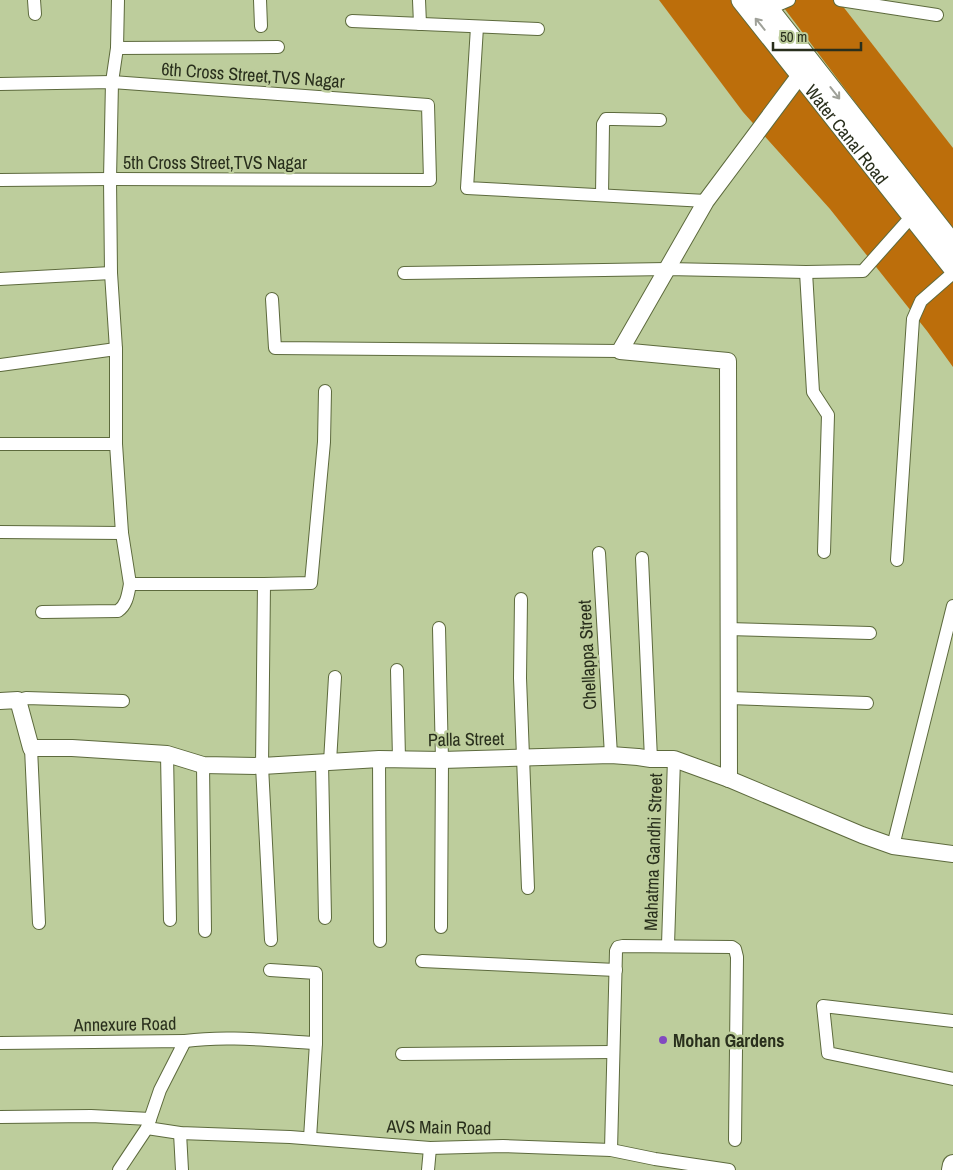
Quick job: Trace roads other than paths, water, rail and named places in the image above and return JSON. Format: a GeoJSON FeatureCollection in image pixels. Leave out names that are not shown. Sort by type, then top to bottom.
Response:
{"type":"FeatureCollection","features":[{"type":"Feature","properties":{"kind":"main road","name":"Water Canal Road"},"geometry":{"type":"LineString","coordinates":[[741,0],[806,69],[918,211],[953,268]]}},
{"type":"Feature","properties":{"kind":"main road","name":"Water Canal Road"},"geometry":{"type":"LineString","coordinates":[[765,4],[806,69]]}},
{"type":"Feature","properties":{"kind":"main road"},"geometry":{"type":"LineString","coordinates":[[918,211],[953,244]]}},
{"type":"Feature","properties":{"kind":"main road"},"geometry":{"type":"LineString","coordinates":[[952,1170],[953,1165]]}},
{"type":"Feature","properties":{"kind":"street"},"geometry":{"type":"LineString","coordinates":[[34,0],[35,14]]}},
{"type":"Feature","properties":{"kind":"street"},"geometry":{"type":"LineString","coordinates":[[42,612],[118,611],[126,601],[130,584],[122,533],[116,444],[116,349],[111,273],[112,82],[117,48],[118,0]]}},
{"type":"Feature","properties":{"kind":"street"},"geometry":{"type":"LineString","coordinates":[[260,0],[261,26]]}},
{"type":"Feature","properties":{"kind":"street"},"geometry":{"type":"LineString","coordinates":[[419,0],[420,24]]}},
{"type":"Feature","properties":{"kind":"street"},"geometry":{"type":"LineString","coordinates":[[765,4],[789,0]]}},
{"type":"Feature","properties":{"kind":"street"},"geometry":{"type":"LineString","coordinates":[[840,0],[936,15]]}},
{"type":"Feature","properties":{"kind":"street"},"geometry":{"type":"LineString","coordinates":[[352,21],[538,29]]}},
{"type":"Feature","properties":{"kind":"street"},"geometry":{"type":"LineString","coordinates":[[477,27],[467,188],[706,200]]}},
{"type":"Feature","properties":{"kind":"street"},"geometry":{"type":"LineString","coordinates":[[117,48],[278,47]]}},
{"type":"Feature","properties":{"kind":"street"},"geometry":{"type":"LineString","coordinates":[[620,351],[706,200],[806,69]]}},
{"type":"Feature","properties":{"kind":"street","name":"6th Cross Street,TVS Nagar"},"geometry":{"type":"LineString","coordinates":[[0,84],[112,82],[428,105],[430,180]]}},
{"type":"Feature","properties":{"kind":"street"},"geometry":{"type":"LineString","coordinates":[[602,195],[603,124],[606,119],[660,120]]}},
{"type":"Feature","properties":{"kind":"street","name":"5th Cross Street,TVS Nagar"},"geometry":{"type":"LineString","coordinates":[[0,180],[430,180]]}},
{"type":"Feature","properties":{"kind":"street"},"geometry":{"type":"LineString","coordinates":[[404,273],[667,269],[806,272],[863,271],[918,211]]}},
{"type":"Feature","properties":{"kind":"street"},"geometry":{"type":"LineString","coordinates":[[806,272],[813,392],[828,415],[824,552]]}},
{"type":"Feature","properties":{"kind":"street"},"geometry":{"type":"LineString","coordinates":[[0,279],[111,273]]}},
{"type":"Feature","properties":{"kind":"street"},"geometry":{"type":"LineString","coordinates":[[897,560],[913,319],[921,301],[953,273]]}},
{"type":"Feature","properties":{"kind":"street"},"geometry":{"type":"LineString","coordinates":[[272,299],[275,348],[620,351],[728,361],[729,779]]}},
{"type":"Feature","properties":{"kind":"street"},"geometry":{"type":"LineString","coordinates":[[0,364],[116,349]]}},
{"type":"Feature","properties":{"kind":"street"},"geometry":{"type":"LineString","coordinates":[[130,584],[312,583],[324,442],[325,391]]}},
{"type":"Feature","properties":{"kind":"street"},"geometry":{"type":"LineString","coordinates":[[0,444],[116,444]]}},
{"type":"Feature","properties":{"kind":"street"},"geometry":{"type":"LineString","coordinates":[[0,532],[122,533]]}},
{"type":"Feature","properties":{"kind":"street","name":"Chellappa Street"},"geometry":{"type":"LineString","coordinates":[[599,553],[611,755]]}},
{"type":"Feature","properties":{"kind":"street"},"geometry":{"type":"LineString","coordinates":[[642,558],[651,759]]}},
{"type":"Feature","properties":{"kind":"street"},"geometry":{"type":"LineString","coordinates":[[264,584],[262,766],[272,940]]}},
{"type":"Feature","properties":{"kind":"street"},"geometry":{"type":"LineString","coordinates":[[521,599],[520,678],[528,888]]}},
{"type":"Feature","properties":{"kind":"street"},"geometry":{"type":"LineString","coordinates":[[893,846],[953,606]]}},
{"type":"Feature","properties":{"kind":"street"},"geometry":{"type":"LineString","coordinates":[[439,628],[442,760],[441,927]]}},
{"type":"Feature","properties":{"kind":"street"},"geometry":{"type":"LineString","coordinates":[[728,629],[870,633]]}},
{"type":"Feature","properties":{"kind":"street"},"geometry":{"type":"LineString","coordinates":[[397,670],[399,759]]}},
{"type":"Feature","properties":{"kind":"street"},"geometry":{"type":"LineString","coordinates":[[325,918],[326,762],[335,677]]}},
{"type":"Feature","properties":{"kind":"street"},"geometry":{"type":"LineString","coordinates":[[0,701],[26,698],[123,701]]}},
{"type":"Feature","properties":{"kind":"street"},"geometry":{"type":"LineString","coordinates":[[730,698],[867,703]]}},
{"type":"Feature","properties":{"kind":"street"},"geometry":{"type":"LineString","coordinates":[[18,700],[31,748],[39,923]]}},
{"type":"Feature","properties":{"kind":"street","name":"Palla Street"},"geometry":{"type":"LineString","coordinates":[[31,748],[72,748],[167,754],[203,764],[262,766],[379,759],[442,760],[611,755],[674,759],[729,779],[862,835],[893,846],[953,854]]}},
{"type":"Feature","properties":{"kind":"street"},"geometry":{"type":"LineString","coordinates":[[167,754],[170,920]]}},
{"type":"Feature","properties":{"kind":"street"},"geometry":{"type":"LineString","coordinates":[[379,759],[380,941]]}},
{"type":"Feature","properties":{"kind":"street","name":"Mahatma Gandhi Street"},"geometry":{"type":"LineString","coordinates":[[668,945],[674,759]]}},
{"type":"Feature","properties":{"kind":"street"},"geometry":{"type":"LineString","coordinates":[[203,764],[205,931]]}},
{"type":"Feature","properties":{"kind":"street"},"geometry":{"type":"LineString","coordinates":[[611,1150],[616,951],[618,947],[623,946],[732,947],[741,954],[735,1140]]}},
{"type":"Feature","properties":{"kind":"street"},"geometry":{"type":"LineString","coordinates":[[422,961],[616,970]]}},
{"type":"Feature","properties":{"kind":"street"},"geometry":{"type":"LineString","coordinates":[[270,970],[316,973],[316,1043],[310,1138]]}},
{"type":"Feature","properties":{"kind":"street"},"geometry":{"type":"LineString","coordinates":[[953,1021],[823,1006],[828,1053],[953,1079]]}},
{"type":"Feature","properties":{"kind":"street"},"geometry":{"type":"LineString","coordinates":[[185,1041],[200,1039],[316,1043]]}},
{"type":"Feature","properties":{"kind":"street","name":"Annexure Road"},"geometry":{"type":"LineString","coordinates":[[0,1043],[185,1041],[160,1090],[148,1123],[119,1170]]}},
{"type":"Feature","properties":{"kind":"street"},"geometry":{"type":"LineString","coordinates":[[402,1054],[612,1052]]}},
{"type":"Feature","properties":{"kind":"street","name":"AVS Main Road"},"geometry":{"type":"LineString","coordinates":[[0,1117],[91,1116],[148,1123],[180,1132],[310,1138],[430,1148],[503,1146],[611,1150],[655,1165],[730,1170]]}},
{"type":"Feature","properties":{"kind":"street"},"geometry":{"type":"LineString","coordinates":[[180,1132],[182,1170]]}},
{"type":"Feature","properties":{"kind":"street"},"geometry":{"type":"LineString","coordinates":[[428,1170],[430,1148]]}},
{"type":"Feature","properties":{"kind":"place","name":"Mohan Gardens"},"geometry":{"type":"Point","coordinates":[663,1040]}}]}
